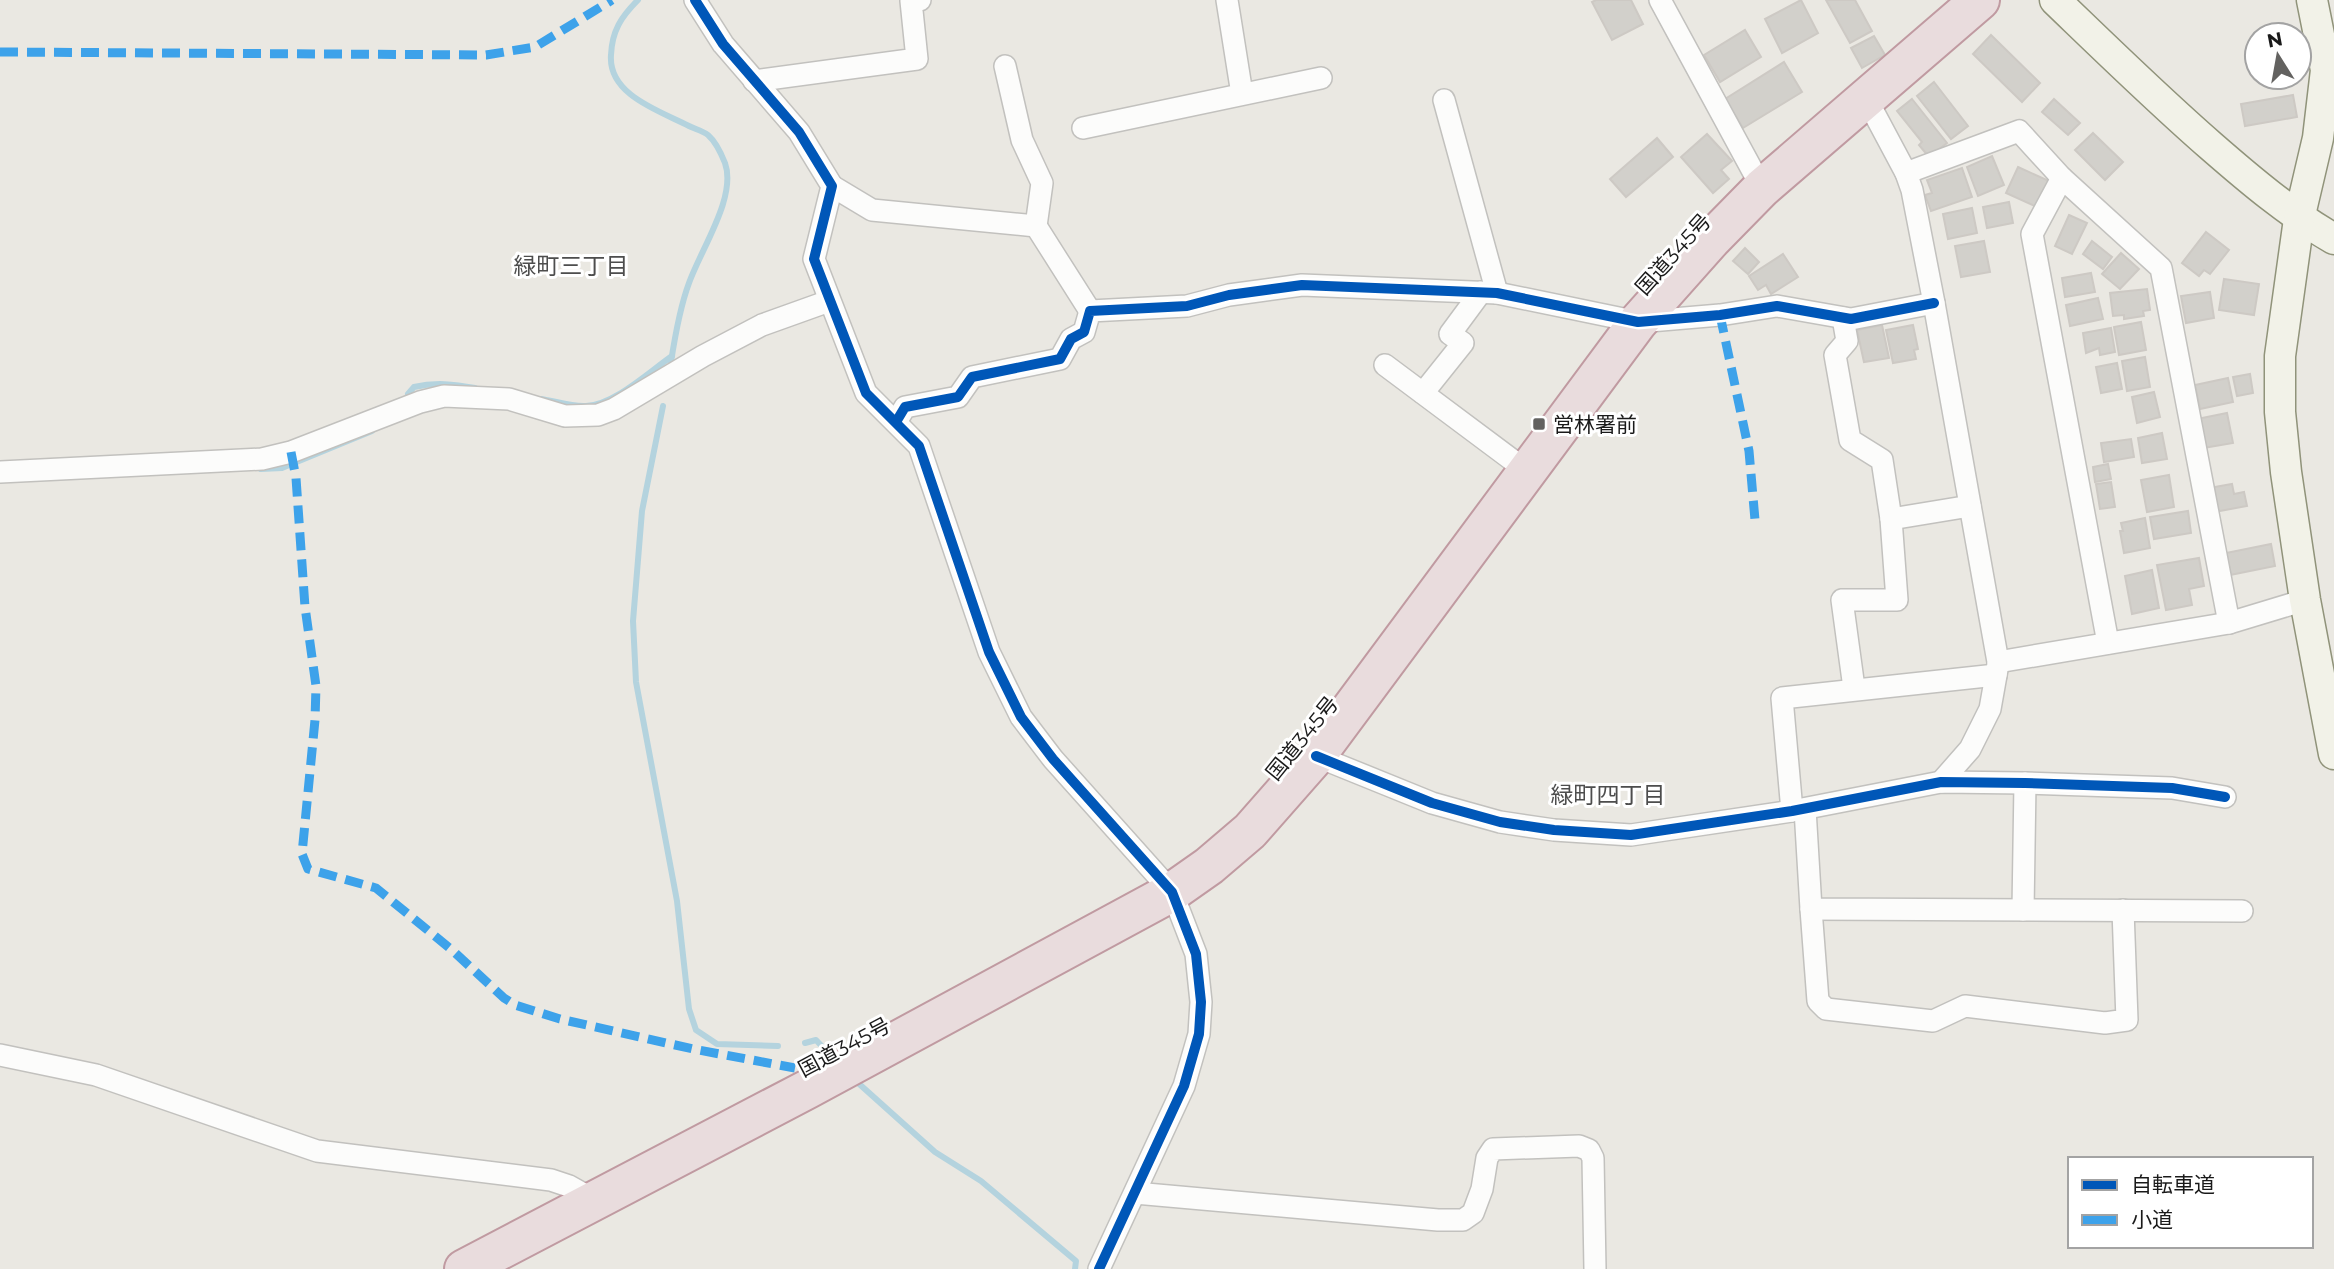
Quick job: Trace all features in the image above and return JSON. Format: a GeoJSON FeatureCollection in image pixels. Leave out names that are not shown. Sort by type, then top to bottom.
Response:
{"type":"FeatureCollection","features":[{"type":"Feature","properties":{"kind":"highway","name":"国道345号"},"geometry":{"type":"LineString","coordinates":[[464,1269],[808,1089],[1172,892],[1209,866],[1250,831],[1316,756],[1638,322],[1711,240],[1762,188],[1980,0]]}},
{"type":"Feature","properties":{"kind":"street"},"geometry":{"type":"LineString","coordinates":[[695,0],[723,44],[799,132],[832,186],[872,210],[1036,226]]}},
{"type":"Feature","properties":{"kind":"street"},"geometry":{"type":"LineString","coordinates":[[754,81],[917,59],[911,1],[920,0]]}},
{"type":"Feature","properties":{"kind":"street"},"geometry":{"type":"LineString","coordinates":[[1227,0],[1242,94]]}},
{"type":"Feature","properties":{"kind":"street"},"geometry":{"type":"LineString","coordinates":[[1660,0],[1762,188]]}},
{"type":"Feature","properties":{"kind":"street"},"geometry":{"type":"LineString","coordinates":[[2055,0],[2159,100],[2230,163],[2299,219],[2334,239]]}},
{"type":"Feature","properties":{"kind":"street"},"geometry":{"type":"LineString","coordinates":[[2312,0],[2326,70],[2318,138],[2299,219],[2280,356],[2280,412],[2305,600],[2334,754]]}},
{"type":"Feature","properties":{"kind":"street"},"geometry":{"type":"LineString","coordinates":[[896,422],[905,407],[958,397],[972,377],[1060,359],[1071,339],[1084,332],[1090,311],[1036,226],[1042,183],[1022,140],[1006,66]]}},
{"type":"Feature","properties":{"kind":"street"},"geometry":{"type":"LineString","coordinates":[[1083,128],[1321,78]]}},
{"type":"Feature","properties":{"kind":"street"},"geometry":{"type":"LineString","coordinates":[[1866,98],[1906,173],[1934,303],[1997,668],[1990,709],[1970,749],[1941,782]]}},
{"type":"Feature","properties":{"kind":"street"},"geometry":{"type":"LineString","coordinates":[[1444,100],[1489,292]]}},
{"type":"Feature","properties":{"kind":"street"},"geometry":{"type":"LineString","coordinates":[[1906,173],[2019,131],[2062,177],[2161,268],[2229,623]]}},
{"type":"Feature","properties":{"kind":"street"},"geometry":{"type":"LineString","coordinates":[[2062,177],[2032,234],[2108,643]]}},
{"type":"Feature","properties":{"kind":"street"},"geometry":{"type":"LineString","coordinates":[[832,186],[814,260],[866,393],[919,446],[989,652],[1021,717],[1053,759],[1172,892],[1196,954],[1201,1002],[1199,1034],[1184,1086],[1099,1269]]}},
{"type":"Feature","properties":{"kind":"street"},"geometry":{"type":"LineString","coordinates":[[1090,311],[1187,306],[1228,295],[1302,285],[1489,292],[1638,322],[1720,315],[1777,306],[1851,319],[1934,303]]}},
{"type":"Feature","properties":{"kind":"street"},"geometry":{"type":"LineString","coordinates":[[1423,393],[1463,343],[1450,334],[1489,292]]}},
{"type":"Feature","properties":{"kind":"street"},"geometry":{"type":"LineString","coordinates":[[0,472],[262,459],[291,452],[420,402],[444,396],[509,400],[565,416],[598,415],[614,409],[703,356],[762,325],[829,301]]}},
{"type":"Feature","properties":{"kind":"street"},"geometry":{"type":"LineString","coordinates":[[1843,318],[1847,341],[1835,355],[1850,440],[1882,460],[1891,519],[1897,600],[1842,600],[1854,688]]}},
{"type":"Feature","properties":{"kind":"street"},"geometry":{"type":"LineString","coordinates":[[1385,365],[1527,471]]}},
{"type":"Feature","properties":{"kind":"street"},"geometry":{"type":"LineString","coordinates":[[1891,519],[1970,506]]}},
{"type":"Feature","properties":{"kind":"street"},"geometry":{"type":"LineString","coordinates":[[2123,910],[2127,1020],[2105,1023],[1965,1006],[1933,1021],[1826,1009],[1818,1001],[1811,909],[1782,698],[1997,668],[2108,643],[2229,623],[2305,600]]}},
{"type":"Feature","properties":{"kind":"street"},"geometry":{"type":"LineString","coordinates":[[1316,756],[1432,803],[1500,822],[1554,830],[1631,835],[1798,810],[1941,782],[2172,788],[2225,797]]}},
{"type":"Feature","properties":{"kind":"street"},"geometry":{"type":"LineString","coordinates":[[2023,910],[2025,783]]}},
{"type":"Feature","properties":{"kind":"street"},"geometry":{"type":"LineString","coordinates":[[1811,909],[2242,911]]}},
{"type":"Feature","properties":{"kind":"street"},"geometry":{"type":"LineString","coordinates":[[0,1055],[96,1076],[317,1151],[551,1180],[569,1186],[594,1200]]}},
{"type":"Feature","properties":{"kind":"street"},"geometry":{"type":"LineString","coordinates":[[1135,1193],[1463,1220],[1474,1213],[1482,1189],[1487,1158],[1493,1149],[1579,1146],[1589,1150],[1593,1158],[1595,1269]]}},
{"type":"Feature","properties":{"kind":"building"},"geometry":{"type":"Polygon","coordinates":[[[1631,0],[1643,24],[1612,40],[1592,2],[1631,0]]]}},
{"type":"Feature","properties":{"kind":"building"},"geometry":{"type":"Polygon","coordinates":[[[1801,0],[1818,33],[1782,53],[1765,19],[1801,0]]]}},
{"type":"Feature","properties":{"kind":"building"},"geometry":{"type":"Polygon","coordinates":[[[1826,0],[1855,0],[1872,31],[1850,43],[1826,0]]]}},
{"type":"Feature","properties":{"kind":"building"},"geometry":{"type":"Polygon","coordinates":[[[1745,30],[1761,57],[1720,82],[1704,55],[1745,30]]]}},
{"type":"Feature","properties":{"kind":"building"},"geometry":{"type":"Polygon","coordinates":[[[1991,35],[2040,83],[2022,102],[1973,54],[1991,35]]]}},
{"type":"Feature","properties":{"kind":"building"},"geometry":{"type":"Polygon","coordinates":[[[1874,36],[1885,55],[1862,68],[1851,48],[1874,36]]]}},
{"type":"Feature","properties":{"kind":"building"},"geometry":{"type":"Polygon","coordinates":[[[1784,62],[1802,92],[1743,128],[1725,99],[1784,62]]]}},
{"type":"Feature","properties":{"kind":"building"},"geometry":{"type":"Polygon","coordinates":[[[1934,82],[1968,126],[1951,139],[1917,96],[1934,82]]]}},
{"type":"Feature","properties":{"kind":"building"},"geometry":{"type":"Polygon","coordinates":[[[2293,95],[2297,117],[2245,126],[2241,104],[2293,95]]]}},
{"type":"Feature","properties":{"kind":"building"},"geometry":{"type":"Polygon","coordinates":[[[1912,99],[1947,143],[1929,157],[1919,145],[1922,142],[1897,111],[1912,99]]]}},
{"type":"Feature","properties":{"kind":"building"},"geometry":{"type":"Polygon","coordinates":[[[2054,99],[2080,123],[2068,135],[2042,112],[2054,99]]]}},
{"type":"Feature","properties":{"kind":"building"},"geometry":{"type":"Polygon","coordinates":[[[2093,133],[2123,162],[2105,180],[2075,150],[2093,133]]]}},
{"type":"Feature","properties":{"kind":"building"},"geometry":{"type":"Polygon","coordinates":[[[1707,134],[1732,161],[1721,170],[1729,179],[1713,193],[1681,157],[1707,134]]]}},
{"type":"Feature","properties":{"kind":"building"},"geometry":{"type":"Polygon","coordinates":[[[1657,138],[1673,157],[1626,197],[1610,179],[1657,138]]]}},
{"type":"Feature","properties":{"kind":"building"},"geometry":{"type":"Polygon","coordinates":[[[1992,156],[2004,185],[1978,196],[1967,167],[1992,156]]]}},
{"type":"Feature","properties":{"kind":"building"},"geometry":{"type":"Polygon","coordinates":[[[2018,167],[2049,181],[2037,207],[2006,193],[2018,167]]]}},
{"type":"Feature","properties":{"kind":"building"},"geometry":{"type":"Polygon","coordinates":[[[1962,168],[1972,197],[1931,211],[1925,195],[1932,193],[1927,180],[1962,168]]]}},
{"type":"Feature","properties":{"kind":"building"},"geometry":{"type":"Polygon","coordinates":[[[2009,202],[2013,223],[1987,228],[1983,207],[2009,202]]]}},
{"type":"Feature","properties":{"kind":"building"},"geometry":{"type":"Polygon","coordinates":[[[1972,208],[1977,233],[1948,239],[1943,214],[1972,208]]]}},
{"type":"Feature","properties":{"kind":"building"},"geometry":{"type":"Polygon","coordinates":[[[2069,215],[2087,223],[2072,254],[2055,246],[2069,215]]]}},
{"type":"Feature","properties":{"kind":"building"},"geometry":{"type":"Polygon","coordinates":[[[2206,232],[2229,250],[2210,274],[2204,270],[2199,276],[2182,263],[2206,232]]]}},
{"type":"Feature","properties":{"kind":"building"},"geometry":{"type":"Polygon","coordinates":[[[1984,241],[1990,272],[1961,277],[1955,246],[1984,241]]]}},
{"type":"Feature","properties":{"kind":"building"},"geometry":{"type":"Polygon","coordinates":[[[2092,241],[2112,257],[2103,269],[2083,254],[2092,241]]]}},
{"type":"Feature","properties":{"kind":"building"},"geometry":{"type":"Polygon","coordinates":[[[1745,248],[1759,262],[1748,274],[1733,261],[1745,248]]]}},
{"type":"Feature","properties":{"kind":"building"},"geometry":{"type":"Polygon","coordinates":[[[2121,253],[2139,269],[2120,289],[2102,274],[2121,253]]]}},
{"type":"Feature","properties":{"kind":"building"},"geometry":{"type":"Polygon","coordinates":[[[1783,254],[1798,277],[1771,294],[1766,285],[1758,290],[1749,276],[1783,254]]]}},
{"type":"Feature","properties":{"kind":"building"},"geometry":{"type":"Polygon","coordinates":[[[2091,273],[2095,292],[2065,297],[2062,278],[2091,273]]]}},
{"type":"Feature","properties":{"kind":"building"},"geometry":{"type":"Polygon","coordinates":[[[2224,279],[2259,284],[2254,315],[2219,310],[2224,279]]]}},
{"type":"Feature","properties":{"kind":"building"},"geometry":{"type":"Polygon","coordinates":[[[2147,289],[2150,310],[2143,311],[2144,316],[2124,319],[2124,315],[2113,316],[2110,293],[2147,289]]]}},
{"type":"Feature","properties":{"kind":"building"},"geometry":{"type":"Polygon","coordinates":[[[2210,292],[2214,318],[2186,323],[2181,296],[2210,292]]]}},
{"type":"Feature","properties":{"kind":"building"},"geometry":{"type":"Polygon","coordinates":[[[2098,298],[2103,319],[2070,326],[2066,305],[2098,298]]]}},
{"type":"Feature","properties":{"kind":"building"},"geometry":{"type":"Polygon","coordinates":[[[2141,322],[2146,350],[2119,355],[2114,327],[2141,322]]]}},
{"type":"Feature","properties":{"kind":"building"},"geometry":{"type":"Polygon","coordinates":[[[1882,325],[1889,358],[1864,362],[1857,330],[1882,325]]]}},
{"type":"Feature","properties":{"kind":"building"},"geometry":{"type":"Polygon","coordinates":[[[1913,325],[1918,349],[1914,350],[1916,359],[1893,363],[1886,330],[1913,325]]]}},
{"type":"Feature","properties":{"kind":"building"},"geometry":{"type":"Polygon","coordinates":[[[2111,328],[2115,352],[2100,355],[2099,348],[2086,353],[2083,333],[2111,328]]]}},
{"type":"Feature","properties":{"kind":"building"},"geometry":{"type":"Polygon","coordinates":[[[2145,357],[2150,387],[2127,391],[2122,361],[2145,357]]]}},
{"type":"Feature","properties":{"kind":"building"},"geometry":{"type":"Polygon","coordinates":[[[2117,363],[2122,389],[2101,393],[2096,367],[2117,363]]]}},
{"type":"Feature","properties":{"kind":"building"},"geometry":{"type":"Polygon","coordinates":[[[2250,374],[2253,393],[2237,396],[2233,377],[2250,374]]]}},
{"type":"Feature","properties":{"kind":"building"},"geometry":{"type":"Polygon","coordinates":[[[2228,378],[2233,402],[2200,409],[2195,385],[2228,378]]]}},
{"type":"Feature","properties":{"kind":"building"},"geometry":{"type":"Polygon","coordinates":[[[2154,392],[2160,417],[2137,423],[2132,397],[2154,392]]]}},
{"type":"Feature","properties":{"kind":"building"},"geometry":{"type":"Polygon","coordinates":[[[2227,413],[2233,443],[2203,448],[2197,419],[2227,413]]]}},
{"type":"Feature","properties":{"kind":"building"},"geometry":{"type":"Polygon","coordinates":[[[2162,433],[2167,459],[2142,463],[2138,438],[2162,433]]]}},
{"type":"Feature","properties":{"kind":"building"},"geometry":{"type":"Polygon","coordinates":[[[2131,439],[2134,457],[2104,462],[2101,443],[2131,439]]]}},
{"type":"Feature","properties":{"kind":"building"},"geometry":{"type":"Polygon","coordinates":[[[2108,464],[2111,479],[2095,482],[2093,467],[2108,464]]]}},
{"type":"Feature","properties":{"kind":"building"},"geometry":{"type":"Polygon","coordinates":[[[2169,475],[2174,507],[2147,512],[2141,480],[2169,475]]]}},
{"type":"Feature","properties":{"kind":"building"},"geometry":{"type":"Polygon","coordinates":[[[2111,482],[2115,507],[2100,509],[2096,484],[2111,482]]]}},
{"type":"Feature","properties":{"kind":"building"},"geometry":{"type":"Polygon","coordinates":[[[2232,484],[2234,494],[2244,492],[2247,506],[2214,512],[2209,488],[2232,484]]]}},
{"type":"Feature","properties":{"kind":"building"},"geometry":{"type":"Polygon","coordinates":[[[2188,511],[2191,533],[2154,539],[2150,517],[2188,511]]]}},
{"type":"Feature","properties":{"kind":"building"},"geometry":{"type":"Polygon","coordinates":[[[2145,518],[2150,548],[2124,553],[2121,523],[2145,518]]]}},
{"type":"Feature","properties":{"kind":"building"},"geometry":{"type":"Polygon","coordinates":[[[2271,544],[2275,566],[2230,575],[2226,553],[2271,544]]]}},
{"type":"Feature","properties":{"kind":"building"},"geometry":{"type":"Polygon","coordinates":[[[2199,558],[2204,586],[2189,589],[2192,605],[2166,610],[2157,565],[2199,558]]]}},
{"type":"Feature","properties":{"kind":"building"},"geometry":{"type":"Polygon","coordinates":[[[2152,570],[2159,608],[2132,614],[2125,576],[2152,570]]]}},
{"type":"Feature","properties":{"kind":"waterway"},"geometry":{"type":"LineString","coordinates":[[638,0],[622,19],[613,39],[612,69],[618,81],[638,100],[708,135],[722,155],[727,177],[722,207],[686,292],[671,362]]}},
{"type":"Feature","properties":{"kind":"waterway"},"geometry":{"type":"LineString","coordinates":[[541,399],[575,406],[597,404],[619,394],[672,356]]}},
{"type":"Feature","properties":{"kind":"waterway"},"geometry":{"type":"LineString","coordinates":[[408,394],[414,387],[429,384],[475,388]]}},
{"type":"Feature","properties":{"kind":"waterway"},"geometry":{"type":"LineString","coordinates":[[663,406],[642,511],[633,621],[636,682],[677,901],[689,1009],[696,1030],[717,1044],[778,1046]]}},
{"type":"Feature","properties":{"kind":"waterway"},"geometry":{"type":"LineString","coordinates":[[261,469],[282,468],[372,431]]}},
{"type":"Feature","properties":{"kind":"waterway"},"geometry":{"type":"LineString","coordinates":[[805,1043],[816,1040],[832,1057]]}},
{"type":"Feature","properties":{"kind":"waterway"},"geometry":{"type":"LineString","coordinates":[[857,1082],[935,1152],[981,1181],[1076,1261],[1075,1269]]}},
{"type":"Feature","properties":{"kind":"marked path"},"geometry":{"type":"LineString","coordinates":[[0,52],[486,55],[535,47],[612,0]]}},
{"type":"Feature","properties":{"kind":"marked path"},"geometry":{"type":"LineString","coordinates":[[1720,315],[1749,451],[1755,520]]}},
{"type":"Feature","properties":{"kind":"marked path"},"geometry":{"type":"LineString","coordinates":[[291,452],[296,478],[305,607],[316,686],[302,854],[308,869],[376,888],[515,1005],[560,1019],[693,1049],[795,1068]]}},
{"type":"Feature","properties":{"kind":"cycle path"},"geometry":{"type":"LineString","coordinates":[[695,0],[723,44],[799,132],[832,186],[814,259],[866,393],[919,446],[989,652],[1021,717],[1053,759],[1172,892],[1196,954],[1201,1002],[1199,1034],[1184,1086],[1099,1269]]}},
{"type":"Feature","properties":{"kind":"cycle path"},"geometry":{"type":"LineString","coordinates":[[896,422],[905,407],[958,397],[972,377],[1060,359],[1071,339],[1084,332],[1090,311],[1187,306],[1229,295],[1302,285],[1497,293],[1638,322],[1720,315],[1777,306],[1851,319],[1934,303]]}},
{"type":"Feature","properties":{"kind":"cycle path"},"geometry":{"type":"LineString","coordinates":[[1316,756],[1432,803],[1500,822],[1554,830],[1631,835],[1792,811],[1941,782],[2172,788],[2225,797]]}},
{"type":"Feature","properties":{"kind":"place","name":"営林署前"},"geometry":{"type":"Point","coordinates":[1539,424]}},
{"type":"Feature","properties":{"kind":"district","name":"緑町三丁目"},"geometry":{"type":"Point","coordinates":[571,266]}},
{"type":"Feature","properties":{"kind":"district","name":"緑町四丁目"},"geometry":{"type":"Point","coordinates":[1608,795]}}]}
